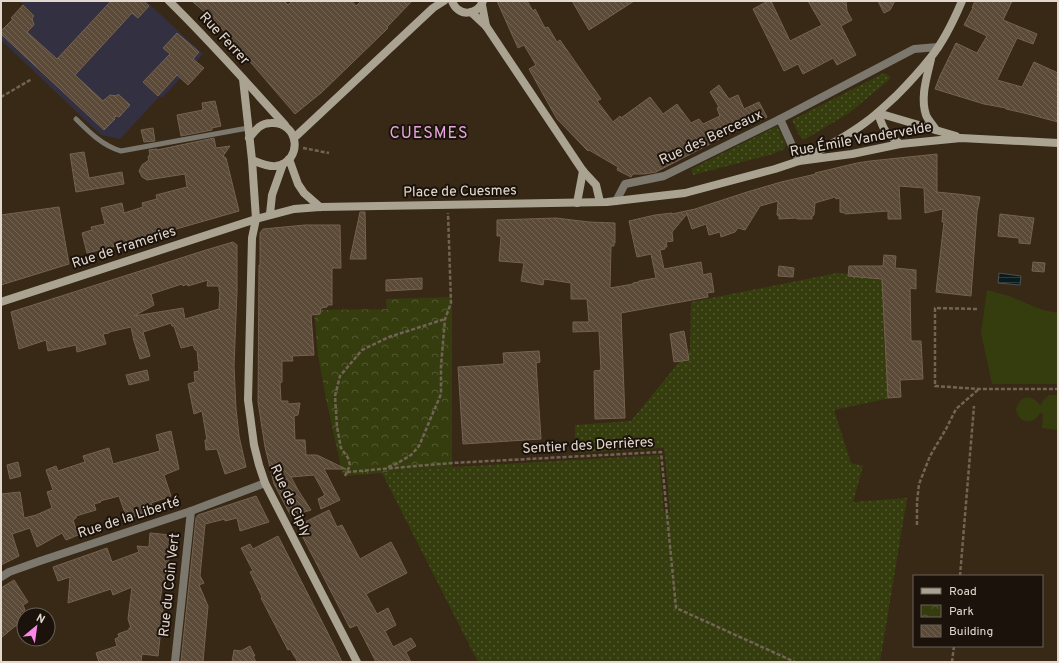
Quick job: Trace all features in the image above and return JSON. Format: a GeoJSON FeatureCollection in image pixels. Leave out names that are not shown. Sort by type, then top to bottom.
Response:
{"type":"FeatureCollection","features":[{"type":"Feature","properties":{"kind":"street","name":"Rue Ferrer"},"geometry":{"type":"LineString","coordinates":[[169,1],[199,30],[285,125]]}},
{"type":"Feature","properties":{"kind":"street"},"geometry":{"type":"LineString","coordinates":[[294,142],[433,8],[444,1]]}},
{"type":"Feature","properties":{"kind":"street"},"geometry":{"type":"LineString","coordinates":[[452,1],[460,11],[465,12],[471,12],[480,8],[483,3]]}},
{"type":"Feature","properties":{"kind":"street"},"geometry":{"type":"LineString","coordinates":[[799,161],[837,141],[865,123],[878,113],[908,84],[938,47],[962,1]]}},
{"type":"Feature","properties":{"kind":"street"},"geometry":{"type":"LineString","coordinates":[[483,3],[486,26]]}},
{"type":"Feature","properties":{"kind":"street"},"geometry":{"type":"LineString","coordinates":[[471,12],[486,26],[583,171],[596,185],[608,202]]}},
{"type":"Feature","properties":{"kind":"street","name":"Rue des Berceaux"},"geometry":{"type":"LineString","coordinates":[[608,202],[625,184],[664,176],[780,120],[914,49],[938,47]]}},
{"type":"Feature","properties":{"kind":"street"},"geometry":{"type":"LineString","coordinates":[[931,57],[923,100],[926,116],[936,130]]}},
{"type":"Feature","properties":{"kind":"street","name":"Rue Ferrer"},"geometry":{"type":"LineString","coordinates":[[244,79],[249,138]]}},
{"type":"Feature","properties":{"kind":"street"},"geometry":{"type":"LineString","coordinates":[[878,113],[961,138]]}},
{"type":"Feature","properties":{"kind":"street"},"geometry":{"type":"LineString","coordinates":[[878,113],[883,128],[900,144]]}},
{"type":"Feature","properties":{"kind":"street","name":"Rue des Berceaux"},"geometry":{"type":"LineString","coordinates":[[780,120],[799,161]]}},
{"type":"Feature","properties":{"kind":"street"},"geometry":{"type":"LineString","coordinates":[[256,218],[249,138],[260,126],[267,123],[278,122],[285,125],[289,129],[294,142],[293,153],[286,161],[272,195],[270,214]]}},
{"type":"Feature","properties":{"kind":"street","name":"Rue Émile Vandervelde"},"geometry":{"type":"LineString","coordinates":[[608,202],[685,193],[768,171],[799,161],[829,158],[900,144],[961,138],[1058,143]]}},
{"type":"Feature","properties":{"kind":"street"},"geometry":{"type":"LineString","coordinates":[[252,160],[275,166],[286,161]]}},
{"type":"Feature","properties":{"kind":"street"},"geometry":{"type":"LineString","coordinates":[[286,161],[304,193],[320,207]]}},
{"type":"Feature","properties":{"kind":"street"},"geometry":{"type":"LineString","coordinates":[[577,203],[583,171]]}},
{"type":"Feature","properties":{"kind":"street","name":"Place de Cuesmes"},"geometry":{"type":"LineString","coordinates":[[256,218],[294,209],[320,207],[608,202]]}},
{"type":"Feature","properties":{"kind":"street","name":"Rue de Frameries"},"geometry":{"type":"LineString","coordinates":[[1,302],[256,218]]}},
{"type":"Feature","properties":{"kind":"street","name":"Rue de Ciply"},"geometry":{"type":"LineString","coordinates":[[256,218],[252,238],[248,400],[254,445],[265,484],[357,662]]}},
{"type":"Feature","properties":{"kind":"street","name":"Rue de la Liberté"},"geometry":{"type":"LineString","coordinates":[[1,577],[8,572],[192,511],[265,484]]}},
{"type":"Feature","properties":{"kind":"street","name":"Rue du Coin Vert"},"geometry":{"type":"LineString","coordinates":[[175,662],[192,511]]}},
{"type":"Feature","properties":{"kind":"lane"},"geometry":{"type":"LineString","coordinates":[[76,119],[103,144],[112,149],[121,151],[248,128]]}},
{"type":"Feature","properties":{"kind":"path"},"geometry":{"type":"LineString","coordinates":[[1,97],[32,79]]}},
{"type":"Feature","properties":{"kind":"path"},"geometry":{"type":"LineString","coordinates":[[294,142],[329,153]]}},
{"type":"Feature","properties":{"kind":"path"},"geometry":{"type":"LineString","coordinates":[[383,469],[396,464],[411,455],[419,446],[441,394],[441,366],[445,319],[451,303],[448,205]]}},
{"type":"Feature","properties":{"kind":"path"},"geometry":{"type":"LineString","coordinates":[[977,309],[935,308],[935,386],[979,389],[1058,389]]}},
{"type":"Feature","properties":{"kind":"path"},"geometry":{"type":"LineString","coordinates":[[345,476],[350,465],[348,458],[341,448],[337,427],[335,396],[340,376],[362,350],[389,337],[445,319]]}},
{"type":"Feature","properties":{"kind":"path"},"geometry":{"type":"LineString","coordinates":[[917,525],[919,484],[930,456],[956,410],[979,389]]}},
{"type":"Feature","properties":{"kind":"path"},"geometry":{"type":"LineString","coordinates":[[960,575],[974,406]]}},
{"type":"Feature","properties":{"kind":"path","name":"Sentier des Derrières"},"geometry":{"type":"LineString","coordinates":[[348,472],[452,463],[661,452],[676,608],[795,662]]}},
{"type":"Feature","properties":{"kind":"path"},"geometry":{"type":"LineString","coordinates":[[952,662],[954,647]]}},
{"type":"Feature","properties":{"kind":"shaded area"},"geometry":{"type":"Polygon","coordinates":[[[20,1],[146,1],[203,54],[162,98],[160,96],[120,139],[101,135],[1,40],[1,34],[26,8],[20,1]]]}},
{"type":"Feature","properties":{"kind":"shaded area"},"geometry":{"type":"Polygon","coordinates":[[[999,273],[1021,276],[1020,285],[998,283],[999,273]]]}},
{"type":"Feature","properties":{"kind":"green space"},"geometry":{"type":"Polygon","coordinates":[[[884,73],[890,77],[889,80],[849,113],[804,140],[799,135],[792,120],[884,73]]]}},
{"type":"Feature","properties":{"kind":"green space"},"geometry":{"type":"Polygon","coordinates":[[[777,126],[786,144],[784,149],[773,154],[693,175],[691,169],[777,126]]]}},
{"type":"Feature","properties":{"kind":"green space"},"geometry":{"type":"Polygon","coordinates":[[[837,273],[883,278],[890,398],[834,410],[851,463],[863,466],[853,502],[907,498],[880,662],[478,662],[382,473],[452,467],[659,455],[664,513],[670,512],[664,448],[575,453],[575,425],[631,421],[690,349],[691,302],[837,273]]]}},
{"type":"Feature","properties":{"kind":"green space"},"geometry":{"type":"Polygon","coordinates":[[[987,290],[1009,296],[1043,310],[1058,313],[1058,384],[992,384],[981,333],[987,290]]]}},
{"type":"Feature","properties":{"kind":"green space"},"geometry":{"type":"Polygon","coordinates":[[[452,297],[452,467],[345,476],[342,472],[326,399],[318,355],[314,310],[387,309],[386,299],[452,297]]]}},
{"type":"Feature","properties":{"kind":"green space"},"geometry":{"type":"Polygon","coordinates":[[[1049,395],[1058,395],[1058,430],[1042,428],[1043,414],[1040,413],[1034,420],[1026,421],[1017,414],[1016,409],[1018,404],[1023,399],[1033,399],[1040,405],[1049,395]]]}},
{"type":"Feature","properties":{"kind":"building"},"geometry":{"type":"Polygon","coordinates":[[[111,1],[144,1],[149,6],[138,18],[132,13],[75,75],[103,101],[110,95],[117,96],[118,94],[130,105],[119,117],[114,117],[115,119],[104,130],[1,34],[1,31],[13,19],[11,18],[23,5],[34,16],[32,18],[34,25],[27,32],[57,59],[111,1]]]}},
{"type":"Feature","properties":{"kind":"building"},"geometry":{"type":"Polygon","coordinates":[[[192,1],[284,1],[288,5],[292,1],[352,1],[356,6],[361,1],[412,1],[387,27],[388,28],[351,64],[322,92],[295,114],[216,22],[192,1]]]}},
{"type":"Feature","properties":{"kind":"building"},"geometry":{"type":"Polygon","coordinates":[[[497,1],[527,1],[533,11],[535,9],[545,28],[548,27],[557,42],[560,40],[601,99],[597,101],[613,122],[650,97],[663,114],[677,104],[691,123],[699,119],[703,124],[720,116],[717,108],[719,107],[710,92],[719,85],[729,99],[738,95],[744,109],[759,102],[767,117],[729,134],[656,172],[633,174],[631,177],[617,170],[618,167],[589,150],[588,151],[557,119],[529,69],[536,65],[524,45],[518,48],[497,1]]]}},
{"type":"Feature","properties":{"kind":"building"},"geometry":{"type":"Polygon","coordinates":[[[572,1],[634,1],[589,30],[572,1]]]}},
{"type":"Feature","properties":{"kind":"building"},"geometry":{"type":"Polygon","coordinates":[[[768,1],[771,1],[790,41],[822,25],[808,1],[846,1],[847,11],[852,20],[841,26],[856,55],[837,65],[833,58],[803,74],[798,64],[784,71],[753,9],[768,1]]]}},
{"type":"Feature","properties":{"kind":"building"},"geometry":{"type":"Polygon","coordinates":[[[878,1],[895,1],[890,10],[884,13],[878,1]]]}},
{"type":"Feature","properties":{"kind":"building"},"geometry":{"type":"Polygon","coordinates":[[[975,1],[1012,1],[1003,20],[1037,34],[1033,44],[1017,38],[997,80],[1022,87],[1034,62],[1058,73],[1058,122],[1006,108],[984,104],[935,89],[956,43],[977,53],[987,36],[964,25],[975,1]]]}},
{"type":"Feature","properties":{"kind":"building"},"geometry":{"type":"Polygon","coordinates":[[[177,33],[199,52],[193,59],[204,68],[188,85],[177,75],[158,96],[143,82],[170,54],[163,48],[177,33]]]}},
{"type":"Feature","properties":{"kind":"building"},"geometry":{"type":"Polygon","coordinates":[[[215,101],[221,126],[212,128],[212,130],[181,136],[177,115],[203,110],[202,103],[215,101]]]}},
{"type":"Feature","properties":{"kind":"building"},"geometry":{"type":"Polygon","coordinates":[[[153,128],[155,141],[144,142],[141,130],[153,128]]]}},
{"type":"Feature","properties":{"kind":"building"},"geometry":{"type":"Polygon","coordinates":[[[214,138],[216,148],[230,146],[223,156],[226,158],[239,211],[87,253],[82,233],[92,230],[91,227],[105,224],[101,208],[122,203],[124,213],[143,207],[142,203],[157,199],[156,195],[187,187],[185,174],[147,180],[142,177],[139,171],[142,165],[149,160],[149,150],[157,150],[214,138]]]}},
{"type":"Feature","properties":{"kind":"building"},"geometry":{"type":"Polygon","coordinates":[[[84,152],[89,178],[122,172],[124,184],[76,192],[70,154],[84,152]]]}},
{"type":"Feature","properties":{"kind":"building"},"geometry":{"type":"Polygon","coordinates":[[[937,154],[937,192],[980,197],[977,212],[971,296],[936,292],[944,222],[942,222],[943,209],[925,213],[924,188],[899,186],[901,219],[888,219],[888,211],[845,214],[840,212],[840,198],[836,199],[835,197],[815,203],[814,215],[812,216],[812,219],[779,219],[779,216],[777,215],[778,201],[760,206],[745,230],[738,228],[735,232],[721,237],[720,232],[709,235],[706,224],[692,229],[687,214],[672,232],[673,241],[666,242],[667,247],[660,250],[664,269],[701,262],[703,275],[711,273],[714,292],[707,293],[708,297],[621,313],[625,418],[595,419],[594,371],[601,370],[599,331],[573,332],[573,322],[589,322],[587,299],[571,299],[571,283],[544,279],[543,285],[521,281],[524,263],[499,261],[501,236],[497,236],[497,220],[556,218],[615,223],[615,243],[614,246],[611,246],[610,288],[633,284],[639,281],[656,278],[651,254],[637,257],[629,221],[655,215],[672,214],[695,209],[781,182],[857,163],[937,154]]]}},
{"type":"Feature","properties":{"kind":"building"},"geometry":{"type":"Polygon","coordinates":[[[59,207],[69,264],[1,285],[1,215],[59,207]]]}},
{"type":"Feature","properties":{"kind":"building"},"geometry":{"type":"Polygon","coordinates":[[[360,212],[365,212],[366,259],[350,259],[360,212]]]}},
{"type":"Feature","properties":{"kind":"building"},"geometry":{"type":"Polygon","coordinates":[[[1000,214],[1034,218],[1030,244],[1019,243],[1019,238],[998,236],[1000,214]]]}},
{"type":"Feature","properties":{"kind":"building"},"geometry":{"type":"Polygon","coordinates":[[[305,225],[340,225],[341,268],[332,268],[332,305],[327,305],[327,307],[321,308],[320,314],[311,315],[314,355],[292,356],[293,361],[282,361],[282,382],[280,383],[281,401],[288,401],[288,404],[300,403],[298,415],[294,416],[295,440],[305,440],[306,455],[317,455],[346,469],[324,469],[340,500],[321,509],[318,499],[325,495],[314,475],[291,477],[311,510],[291,516],[274,484],[265,447],[258,402],[260,233],[263,229],[305,225]]]}},
{"type":"Feature","properties":{"kind":"building"},"geometry":{"type":"Polygon","coordinates":[[[233,242],[237,245],[234,366],[239,436],[246,467],[225,474],[217,449],[206,450],[205,440],[207,440],[202,411],[194,414],[188,384],[195,382],[194,372],[199,371],[197,350],[195,350],[193,345],[181,348],[174,326],[172,326],[171,323],[143,332],[150,356],[140,359],[131,327],[103,334],[106,344],[77,352],[76,345],[48,351],[46,340],[19,349],[11,312],[233,242]],[[208,280],[188,286],[187,284],[183,286],[182,284],[151,294],[154,305],[134,316],[183,308],[185,319],[219,309],[219,286],[207,286],[208,280]]]}},
{"type":"Feature","properties":{"kind":"building"},"geometry":{"type":"Polygon","coordinates":[[[884,255],[896,256],[895,268],[916,270],[916,289],[910,288],[911,341],[921,341],[923,379],[900,380],[901,397],[888,398],[882,279],[848,276],[849,266],[883,266],[884,255]]]}},
{"type":"Feature","properties":{"kind":"building"},"geometry":{"type":"Polygon","coordinates":[[[1033,262],[1045,263],[1044,272],[1032,271],[1033,262]]]}},
{"type":"Feature","properties":{"kind":"building"},"geometry":{"type":"Polygon","coordinates":[[[779,266],[794,268],[793,277],[778,276],[779,266]]]}},
{"type":"Feature","properties":{"kind":"building"},"geometry":{"type":"Polygon","coordinates":[[[422,278],[422,289],[386,291],[386,280],[422,278]]]}},
{"type":"Feature","properties":{"kind":"building"},"geometry":{"type":"Polygon","coordinates":[[[684,331],[689,360],[674,362],[670,334],[684,331]]]}},
{"type":"Feature","properties":{"kind":"building"},"geometry":{"type":"Polygon","coordinates":[[[539,351],[540,362],[536,363],[541,439],[463,444],[458,367],[504,364],[503,353],[539,351]]]}},
{"type":"Feature","properties":{"kind":"building"},"geometry":{"type":"Polygon","coordinates":[[[147,370],[149,380],[129,385],[126,375],[147,370]]]}},
{"type":"Feature","properties":{"kind":"building"},"geometry":{"type":"Polygon","coordinates":[[[171,431],[179,469],[164,475],[171,496],[151,503],[153,509],[127,519],[119,496],[100,501],[101,502],[94,504],[96,510],[76,516],[73,520],[78,535],[66,540],[62,533],[37,547],[30,528],[12,534],[19,556],[1,565],[1,494],[20,492],[24,518],[36,515],[52,508],[47,492],[53,490],[46,470],[56,466],[58,471],[85,462],[83,456],[109,448],[113,464],[160,451],[156,435],[171,431]]]}},
{"type":"Feature","properties":{"kind":"building"},"geometry":{"type":"Polygon","coordinates":[[[18,462],[21,476],[10,479],[7,465],[18,462]]]}},
{"type":"Feature","properties":{"kind":"building"},"geometry":{"type":"Polygon","coordinates":[[[256,496],[269,522],[240,531],[237,518],[225,521],[225,519],[205,524],[200,576],[204,583],[199,585],[208,606],[203,662],[181,661],[196,518],[198,515],[256,496]]]}},
{"type":"Feature","properties":{"kind":"building"},"geometry":{"type":"Polygon","coordinates":[[[329,510],[337,527],[342,525],[360,559],[391,542],[396,551],[407,573],[366,594],[377,614],[388,608],[396,625],[385,631],[393,647],[411,638],[416,646],[406,652],[411,662],[376,662],[357,625],[350,628],[297,526],[329,510]]]}},
{"type":"Feature","properties":{"kind":"building"},"geometry":{"type":"Polygon","coordinates":[[[150,533],[171,535],[166,582],[163,582],[160,600],[164,601],[158,656],[142,654],[141,662],[99,662],[96,653],[117,646],[115,639],[119,637],[118,634],[131,628],[128,619],[132,587],[113,595],[111,589],[68,603],[70,577],[58,581],[53,567],[107,548],[112,562],[139,552],[137,546],[149,547],[150,533]]]}},
{"type":"Feature","properties":{"kind":"building"},"geometry":{"type":"Polygon","coordinates":[[[278,536],[342,662],[298,662],[290,649],[288,650],[261,598],[262,597],[250,572],[253,571],[241,548],[250,544],[253,549],[278,536]]]}},
{"type":"Feature","properties":{"kind":"building"},"geometry":{"type":"Polygon","coordinates":[[[14,580],[28,602],[23,605],[24,607],[16,607],[16,626],[1,638],[1,588],[14,580]]]}},
{"type":"Feature","properties":{"kind":"building"},"geometry":{"type":"Polygon","coordinates":[[[250,646],[256,662],[232,662],[234,650],[241,651],[250,646]]]}},
{"type":"Feature","properties":{"kind":"district","name":"CUESMES"},"geometry":{"type":"Point","coordinates":[429,134]}}]}
